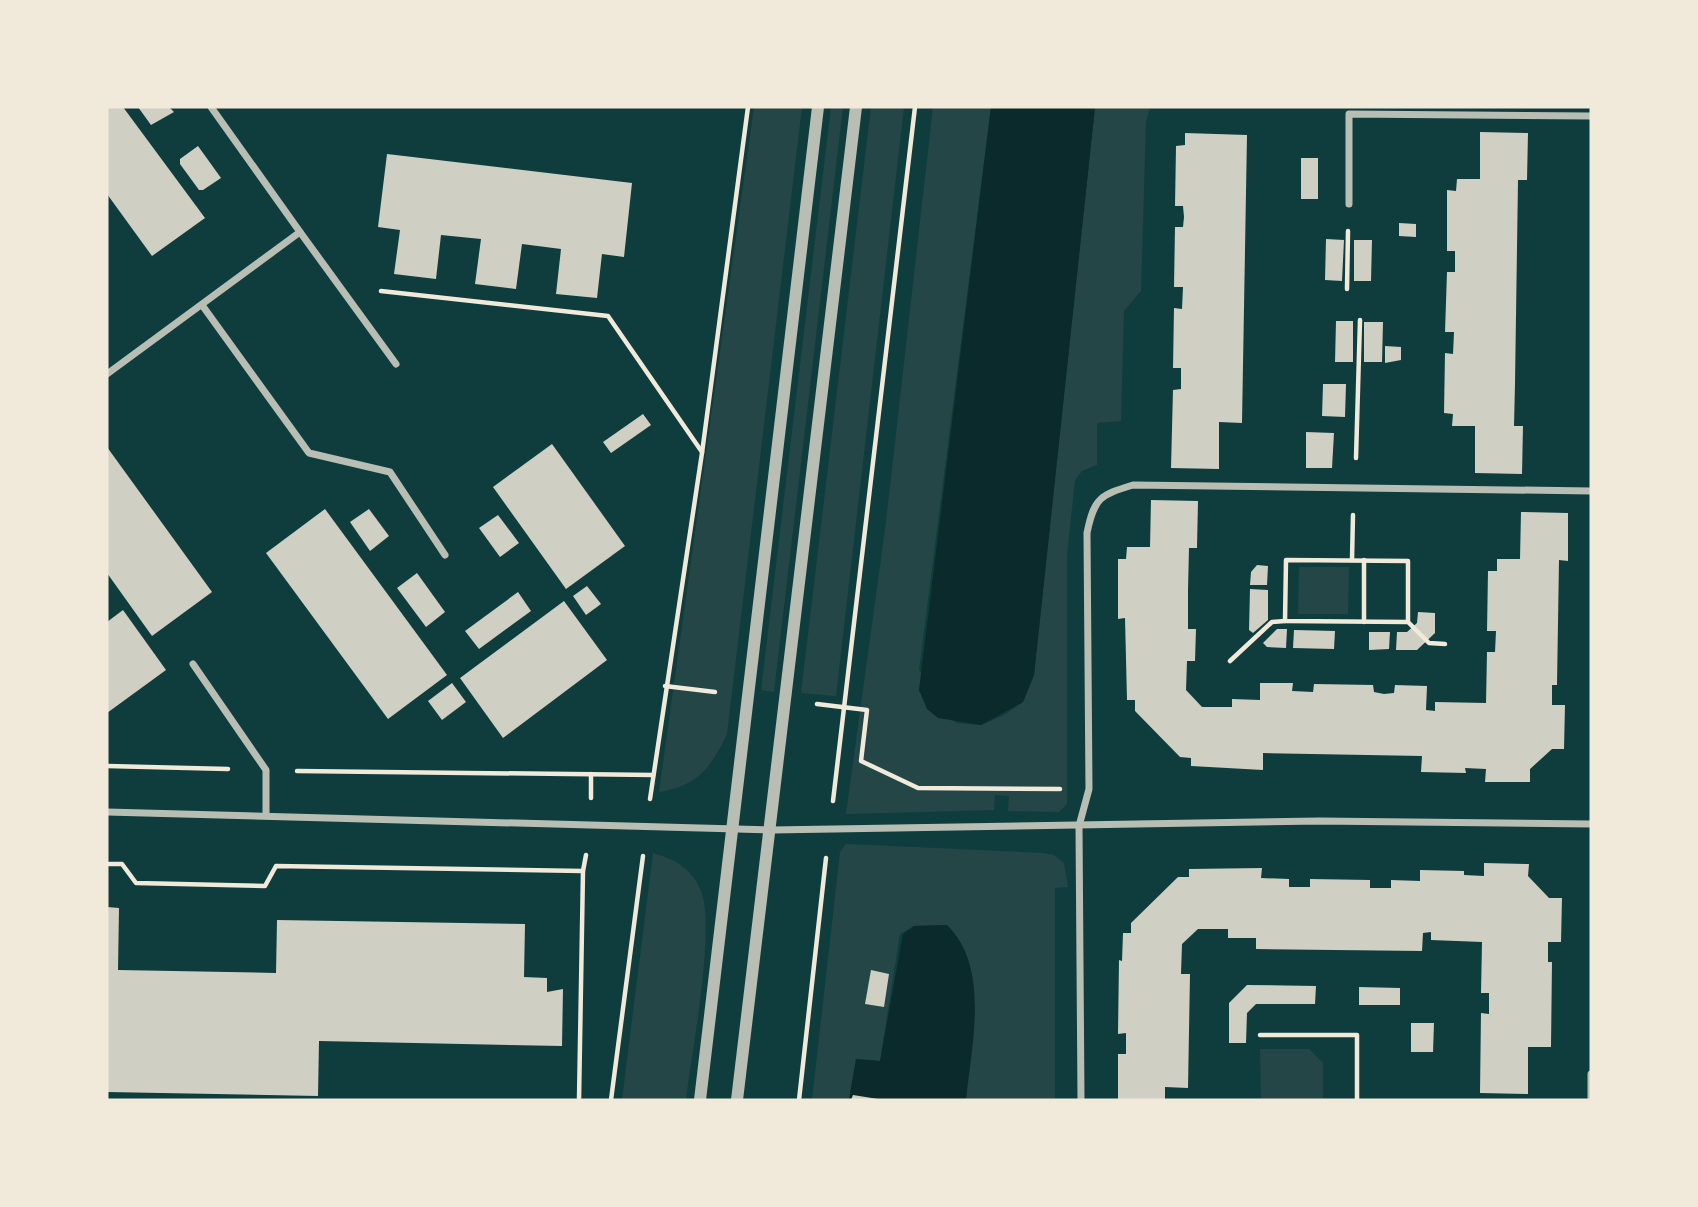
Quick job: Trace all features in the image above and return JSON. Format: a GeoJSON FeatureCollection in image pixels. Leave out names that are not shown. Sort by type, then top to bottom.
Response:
{"type":"FeatureCollection","features":[{"type":"Feature","properties":{"kind":"street"},"geometry":{"type":"LineString","coordinates":[[211,107],[396,365]]}},
{"type":"Feature","properties":{"kind":"street"},"geometry":{"type":"LineString","coordinates":[[700,1100],[818,107]]}},
{"type":"Feature","properties":{"kind":"street"},"geometry":{"type":"LineString","coordinates":[[737,1100],[772,830],[856,107]]}},
{"type":"Feature","properties":{"kind":"street"},"geometry":{"type":"LineString","coordinates":[[1349,204],[1349,114],[1591,116]]}},
{"type":"Feature","properties":{"kind":"street"},"geometry":{"type":"LineString","coordinates":[[107,374],[300,232]]}},
{"type":"Feature","properties":{"kind":"street"},"geometry":{"type":"LineString","coordinates":[[202,304],[309,453],[390,471],[446,555]]}},
{"type":"Feature","properties":{"kind":"street"},"geometry":{"type":"LineString","coordinates":[[1081,1100],[1079,826],[1089,789],[1087,533],[1091,510],[1104,494],[1133,485],[1591,491]]}},
{"type":"Feature","properties":{"kind":"street"},"geometry":{"type":"LineString","coordinates":[[193,664],[266,770],[266,815]]}},
{"type":"Feature","properties":{"kind":"street"},"geometry":{"type":"LineString","coordinates":[[107,812],[830,831],[1319,821],[1591,824]]}},
{"type":"Feature","properties":{"kind":"street"},"geometry":{"type":"LineString","coordinates":[[1591,1074],[1591,1100]]}},
{"type":"Feature","properties":{"kind":"path"},"geometry":{"type":"LineString","coordinates":[[611,1100],[665,686],[702,453],[748,107]]}},
{"type":"Feature","properties":{"kind":"path"},"geometry":{"type":"LineString","coordinates":[[799,1100],[915,107]]}},
{"type":"Feature","properties":{"kind":"path"},"geometry":{"type":"LineString","coordinates":[[1347,289],[1349,204]]}},
{"type":"Feature","properties":{"kind":"path"},"geometry":{"type":"LineString","coordinates":[[338,286],[608,316],[702,453]]}},
{"type":"Feature","properties":{"kind":"path"},"geometry":{"type":"LineString","coordinates":[[1352,560],[1360,320]]}},
{"type":"Feature","properties":{"kind":"path"},"geometry":{"type":"LineString","coordinates":[[1285,621],[1286,560],[1408,561],[1408,622],[1429,643],[1445,644]]}},
{"type":"Feature","properties":{"kind":"path"},"geometry":{"type":"LineString","coordinates":[[1364,560],[1364,622]]}},
{"type":"Feature","properties":{"kind":"path"},"geometry":{"type":"LineString","coordinates":[[1230,661],[1272,622],[1408,622]]}},
{"type":"Feature","properties":{"kind":"path"},"geometry":{"type":"LineString","coordinates":[[665,686],[750,697]]}},
{"type":"Feature","properties":{"kind":"path"},"geometry":{"type":"LineString","coordinates":[[787,701],[867,710],[861,761],[918,788],[1089,789]]}},
{"type":"Feature","properties":{"kind":"path"},"geometry":{"type":"LineString","coordinates":[[107,766],[653,775]]}},
{"type":"Feature","properties":{"kind":"path"},"geometry":{"type":"LineString","coordinates":[[579,1100],[583,871],[591,825],[592,774]]}},
{"type":"Feature","properties":{"kind":"path"},"geometry":{"type":"LineString","coordinates":[[107,864],[122,864],[136,883],[252,886],[265,886],[276,866],[583,871]]}},
{"type":"Feature","properties":{"kind":"path"},"geometry":{"type":"LineString","coordinates":[[1260,1035],[1357,1035],[1357,1100]]}},
{"type":"Feature","properties":{"kind":"shaded area"},"geometry":{"type":"Polygon","coordinates":[[[754,107],[802,107],[727,734],[715,757],[701,774],[683,785],[659,792],[754,107]]]}},
{"type":"Feature","properties":{"kind":"shaded area"},"geometry":{"type":"Polygon","coordinates":[[[831,107],[843,107],[774,692],[761,690],[831,107]]]}},
{"type":"Feature","properties":{"kind":"shaded area"},"geometry":{"type":"Polygon","coordinates":[[[871,107],[904,107],[836,696],[801,693],[871,107]]]}},
{"type":"Feature","properties":{"kind":"shaded area"},"geometry":{"type":"Polygon","coordinates":[[[933,107],[991,107],[919,670],[956,723],[981,725],[1004,715],[1023,702],[1034,675],[1095,107],[1150,107],[1146,122],[1141,291],[1124,311],[1121,421],[1097,423],[1097,465],[1082,471],[1075,480],[1067,555],[1067,804],[1059,812],[1008,811],[1009,796],[995,795],[994,810],[846,814],[886,522],[933,107]]]}},
{"type":"Feature","properties":{"kind":"shaded area"},"geometry":{"type":"Polygon","coordinates":[[[991,107],[1095,107],[1034,675],[1023,702],[981,725],[938,718],[927,709],[919,690],[991,107]]]}},
{"type":"Feature","properties":{"kind":"shaded area"},"geometry":{"type":"Polygon","coordinates":[[[1299,567],[1349,567],[1348,614],[1298,614],[1299,567]]]}},
{"type":"Feature","properties":{"kind":"shaded area"},"geometry":{"type":"Polygon","coordinates":[[[846,844],[1043,853],[1054,855],[1064,863],[1068,887],[1055,888],[1055,1100],[966,1100],[974,1000],[972,979],[947,925],[914,926],[900,934],[880,1061],[856,1059],[849,1100],[812,1100],[840,852],[846,844]]]}},
{"type":"Feature","properties":{"kind":"shaded area"},"geometry":{"type":"Polygon","coordinates":[[[653,853],[669,858],[688,871],[701,891],[705,909],[704,962],[686,1100],[622,1100],[653,853]]]}},
{"type":"Feature","properties":{"kind":"shaded area"},"geometry":{"type":"Polygon","coordinates":[[[947,925],[961,943],[974,985],[974,1033],[966,1100],[849,1100],[856,1059],[880,1061],[903,934],[914,926],[947,925]]]}},
{"type":"Feature","properties":{"kind":"shaded area"},"geometry":{"type":"Polygon","coordinates":[[[1260,1049],[1309,1049],[1323,1063],[1323,1100],[1261,1099],[1260,1049]]]}},
{"type":"Feature","properties":{"kind":"building"},"geometry":{"type":"Polygon","coordinates":[[[107,107],[123,107],[205,218],[152,256],[107,194],[107,107]]]}},
{"type":"Feature","properties":{"kind":"building"},"geometry":{"type":"Polygon","coordinates":[[[138,107],[169,107],[174,112],[151,125],[138,107]]]}},
{"type":"Feature","properties":{"kind":"building"},"geometry":{"type":"Polygon","coordinates":[[[1480,132],[1528,133],[1527,180],[1518,180],[1514,426],[1523,426],[1522,474],[1475,473],[1475,426],[1452,426],[1453,414],[1444,413],[1445,353],[1453,354],[1454,332],[1445,332],[1447,272],[1455,272],[1455,251],[1447,251],[1447,190],[1456,191],[1457,179],[1480,179],[1480,132]]]}},
{"type":"Feature","properties":{"kind":"building"},"geometry":{"type":"Polygon","coordinates":[[[1185,133],[1247,135],[1242,423],[1219,422],[1219,469],[1171,468],[1173,390],[1181,389],[1181,368],[1173,368],[1174,308],[1182,309],[1183,287],[1174,287],[1175,227],[1183,227],[1184,217],[1183,206],[1175,206],[1176,146],[1185,145],[1185,133]]]}},
{"type":"Feature","properties":{"kind":"building"},"geometry":{"type":"Polygon","coordinates":[[[198,146],[221,178],[203,190],[199,190],[180,164],[180,159],[198,146]]]}},
{"type":"Feature","properties":{"kind":"building"},"geometry":{"type":"Polygon","coordinates":[[[387,154],[632,183],[624,257],[602,254],[597,298],[556,294],[561,249],[522,244],[516,289],[475,284],[481,239],[441,235],[436,279],[394,274],[400,230],[378,227],[387,154]]]}},
{"type":"Feature","properties":{"kind":"building"},"geometry":{"type":"Polygon","coordinates":[[[1301,158],[1318,158],[1318,199],[1301,199],[1301,158]]]}},
{"type":"Feature","properties":{"kind":"building"},"geometry":{"type":"Polygon","coordinates":[[[1399,223],[1416,224],[1416,237],[1399,236],[1399,223]]]}},
{"type":"Feature","properties":{"kind":"building"},"geometry":{"type":"Polygon","coordinates":[[[1326,239],[1344,240],[1342,281],[1325,280],[1326,239]]]}},
{"type":"Feature","properties":{"kind":"building"},"geometry":{"type":"Polygon","coordinates":[[[1354,240],[1372,240],[1371,281],[1354,281],[1354,240]]]}},
{"type":"Feature","properties":{"kind":"building"},"geometry":{"type":"Polygon","coordinates":[[[1336,321],[1353,321],[1353,362],[1335,362],[1336,321]]]}},
{"type":"Feature","properties":{"kind":"building"},"geometry":{"type":"Polygon","coordinates":[[[1364,322],[1383,322],[1382,362],[1364,362],[1364,322]]]}},
{"type":"Feature","properties":{"kind":"building"},"geometry":{"type":"Polygon","coordinates":[[[1385,346],[1401,347],[1401,360],[1385,363],[1385,346]]]}},
{"type":"Feature","properties":{"kind":"building"},"geometry":{"type":"Polygon","coordinates":[[[1323,384],[1346,384],[1345,417],[1322,416],[1323,384]]]}},
{"type":"Feature","properties":{"kind":"building"},"geometry":{"type":"Polygon","coordinates":[[[643,414],[651,425],[611,453],[603,442],[643,414]]]}},
{"type":"Feature","properties":{"kind":"building"},"geometry":{"type":"Polygon","coordinates":[[[1306,432],[1334,433],[1332,468],[1306,468],[1306,432]]]}},
{"type":"Feature","properties":{"kind":"building"},"geometry":{"type":"Polygon","coordinates":[[[552,444],[625,546],[566,589],[493,487],[552,444]]]}},
{"type":"Feature","properties":{"kind":"building"},"geometry":{"type":"Polygon","coordinates":[[[107,447],[212,592],[152,636],[107,573],[107,447]]]}},
{"type":"Feature","properties":{"kind":"building"},"geometry":{"type":"Polygon","coordinates":[[[1151,500],[1198,501],[1197,548],[1189,548],[1188,590],[1188,629],[1196,629],[1195,661],[1187,661],[1186,690],[1202,707],[1232,707],[1232,699],[1260,700],[1260,683],[1293,683],[1292,691],[1313,692],[1314,684],[1373,685],[1374,692],[1384,694],[1394,693],[1395,685],[1427,686],[1426,710],[1435,711],[1435,702],[1486,703],[1487,652],[1495,652],[1496,631],[1487,631],[1488,571],[1497,571],[1497,559],[1520,559],[1521,512],[1568,513],[1568,561],[1559,560],[1557,685],[1552,685],[1552,705],[1565,705],[1564,749],[1552,749],[1530,769],[1530,782],[1485,782],[1486,769],[1465,768],[1466,773],[1421,772],[1422,756],[1263,753],[1263,770],[1191,766],[1191,758],[1180,757],[1135,711],[1135,700],[1127,700],[1125,618],[1118,619],[1118,559],[1126,559],[1127,547],[1150,547],[1151,500]]]}},
{"type":"Feature","properties":{"kind":"building"},"geometry":{"type":"Polygon","coordinates":[[[325,509],[447,675],[388,719],[266,553],[325,509]]]}},
{"type":"Feature","properties":{"kind":"building"},"geometry":{"type":"Polygon","coordinates":[[[369,509],[389,536],[370,551],[350,522],[369,509]]]}},
{"type":"Feature","properties":{"kind":"building"},"geometry":{"type":"Polygon","coordinates":[[[498,515],[519,543],[500,557],[479,528],[498,515]]]}},
{"type":"Feature","properties":{"kind":"building"},"geometry":{"type":"Polygon","coordinates":[[[1257,565],[1268,566],[1267,585],[1250,585],[1251,572],[1257,565]]]}},
{"type":"Feature","properties":{"kind":"building"},"geometry":{"type":"Polygon","coordinates":[[[417,573],[445,612],[426,627],[397,588],[417,573]]]}},
{"type":"Feature","properties":{"kind":"building"},"geometry":{"type":"Polygon","coordinates":[[[587,586],[601,604],[586,615],[573,596],[587,586]]]}},
{"type":"Feature","properties":{"kind":"building"},"geometry":{"type":"Polygon","coordinates":[[[1250,589],[1268,590],[1268,620],[1253,633],[1249,630],[1250,589]]]}},
{"type":"Feature","properties":{"kind":"building"},"geometry":{"type":"Polygon","coordinates":[[[518,592],[531,611],[479,649],[465,631],[518,592]]]}},
{"type":"Feature","properties":{"kind":"building"},"geometry":{"type":"Polygon","coordinates":[[[564,601],[607,660],[503,738],[460,678],[564,601]]]}},
{"type":"Feature","properties":{"kind":"building"},"geometry":{"type":"Polygon","coordinates":[[[123,610],[166,670],[107,713],[107,622],[123,610]]]}},
{"type":"Feature","properties":{"kind":"building"},"geometry":{"type":"Polygon","coordinates":[[[1418,612],[1435,613],[1435,633],[1417,650],[1396,650],[1397,632],[1407,632],[1417,623],[1418,612]]]}},
{"type":"Feature","properties":{"kind":"building"},"geometry":{"type":"Polygon","coordinates":[[[1277,629],[1287,629],[1286,648],[1267,647],[1263,643],[1277,629]]]}},
{"type":"Feature","properties":{"kind":"building"},"geometry":{"type":"Polygon","coordinates":[[[1294,630],[1335,631],[1334,649],[1293,648],[1294,630]]]}},
{"type":"Feature","properties":{"kind":"building"},"geometry":{"type":"Polygon","coordinates":[[[1369,632],[1390,632],[1389,649],[1369,650],[1369,632]]]}},
{"type":"Feature","properties":{"kind":"building"},"geometry":{"type":"Polygon","coordinates":[[[452,683],[466,702],[442,720],[428,701],[452,683]]]}},
{"type":"Feature","properties":{"kind":"building"},"geometry":{"type":"Polygon","coordinates":[[[1484,863],[1529,864],[1528,876],[1549,898],[1562,898],[1561,942],[1548,942],[1548,962],[1552,962],[1551,1047],[1528,1047],[1528,1094],[1480,1093],[1481,1013],[1489,1014],[1489,993],[1481,993],[1482,942],[1431,940],[1431,932],[1423,933],[1422,951],[1256,949],[1256,938],[1228,938],[1228,929],[1198,929],[1182,944],[1181,974],[1190,974],[1188,1088],[1165,1087],[1165,1100],[1118,1100],[1118,1054],[1126,1054],[1126,1033],[1118,1034],[1119,960],[1122,961],[1123,933],[1131,933],[1131,923],[1178,877],[1189,877],[1189,869],[1262,868],[1261,878],[1289,879],[1289,887],[1310,887],[1310,879],[1370,880],[1370,888],[1391,888],[1391,880],[1420,881],[1420,870],[1464,871],[1464,875],[1484,876],[1484,863]]]}},
{"type":"Feature","properties":{"kind":"building"},"geometry":{"type":"Polygon","coordinates":[[[107,907],[119,908],[118,970],[276,973],[277,920],[525,924],[524,977],[547,978],[547,992],[563,989],[562,1046],[319,1041],[318,1096],[107,1092],[107,907]]]}},
{"type":"Feature","properties":{"kind":"building"},"geometry":{"type":"Polygon","coordinates":[[[871,970],[889,974],[884,1007],[865,1004],[871,970]]]}},
{"type":"Feature","properties":{"kind":"building"},"geometry":{"type":"Polygon","coordinates":[[[1247,985],[1316,986],[1315,1004],[1256,1004],[1247,1013],[1246,1043],[1229,1043],[1229,1003],[1247,985]]]}},
{"type":"Feature","properties":{"kind":"building"},"geometry":{"type":"Polygon","coordinates":[[[1359,987],[1400,988],[1400,1005],[1359,1005],[1359,987]]]}},
{"type":"Feature","properties":{"kind":"building"},"geometry":{"type":"Polygon","coordinates":[[[1411,1023],[1434,1023],[1433,1052],[1411,1052],[1411,1023]]]}},
{"type":"Feature","properties":{"kind":"building"},"geometry":{"type":"Polygon","coordinates":[[[853,1095],[878,1099],[878,1100],[851,1100],[853,1095]]]}}]}
